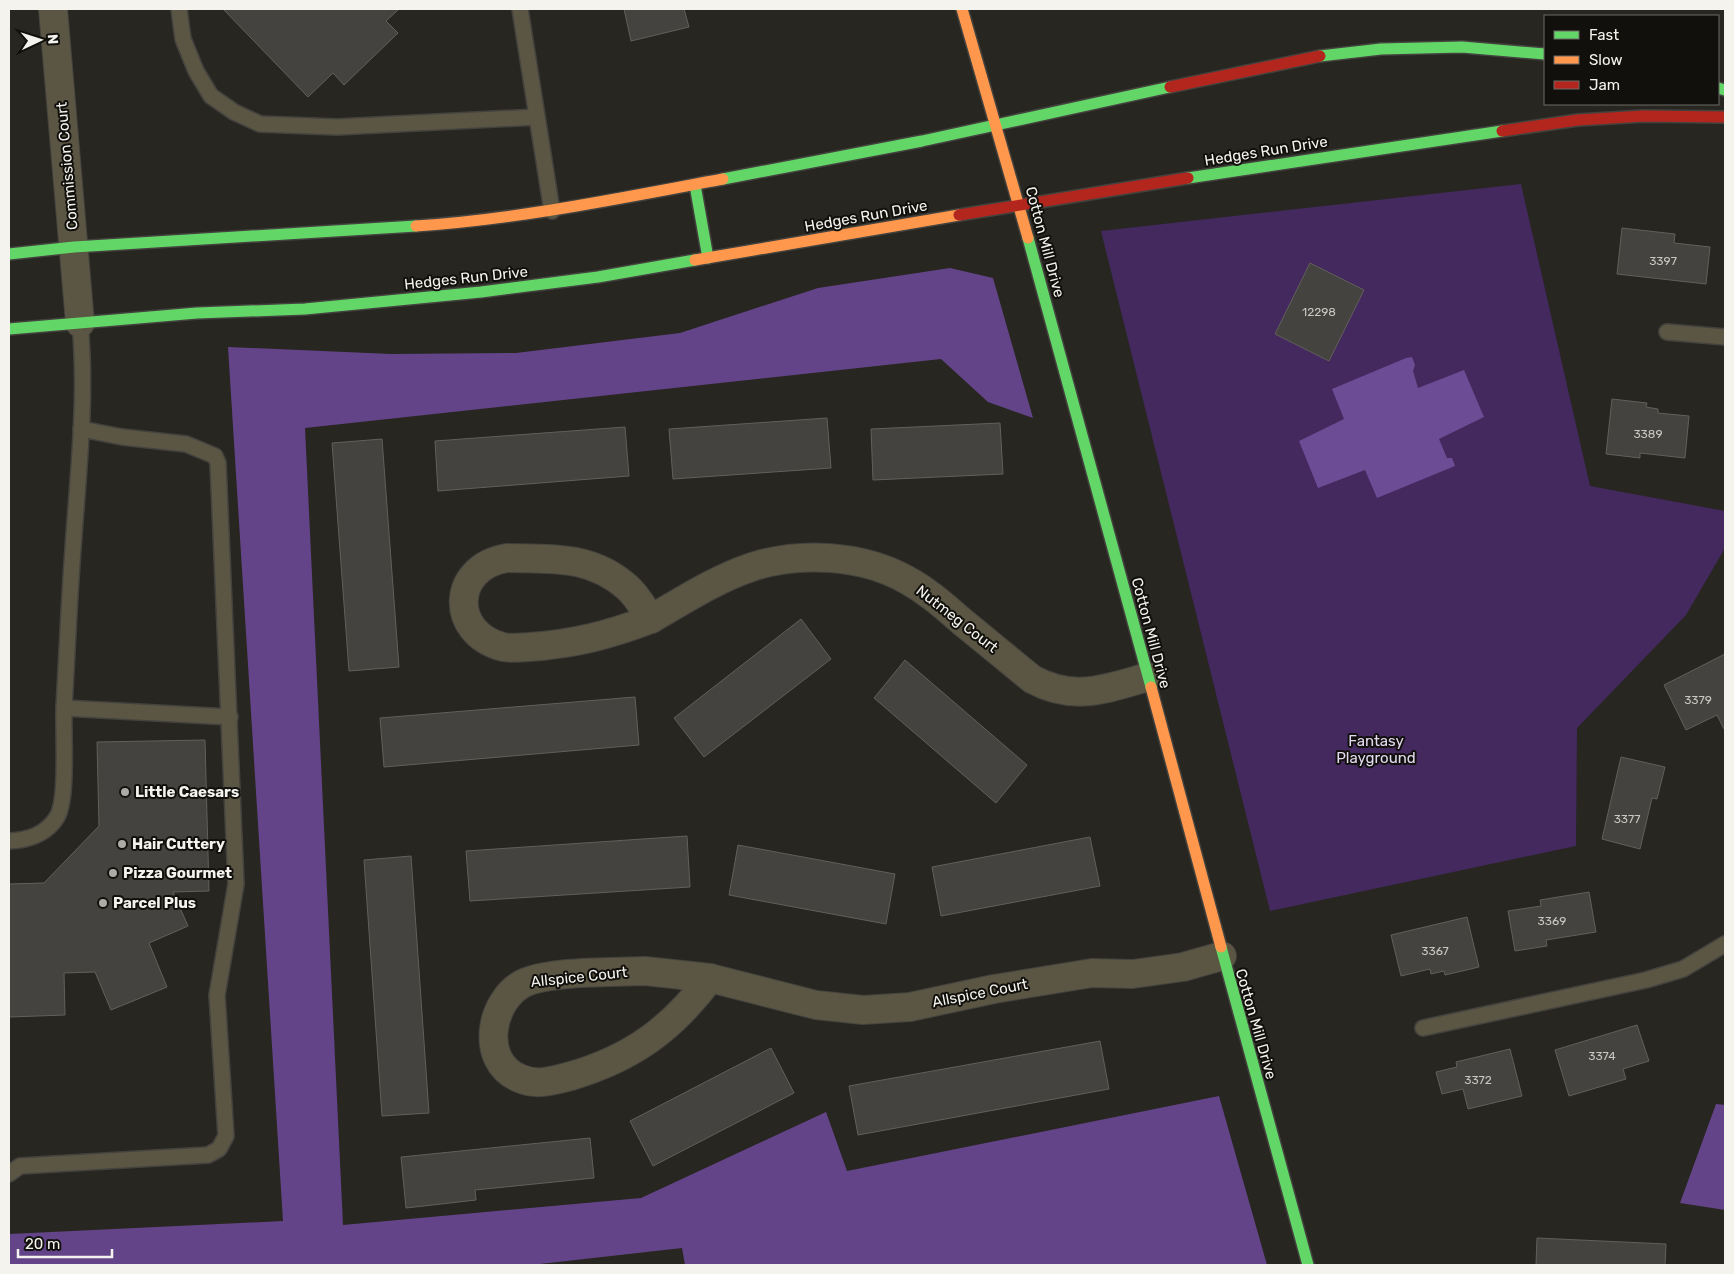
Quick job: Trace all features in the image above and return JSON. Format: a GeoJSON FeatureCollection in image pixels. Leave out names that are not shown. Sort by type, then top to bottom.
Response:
{"type":"FeatureCollection","features":[{"type":"Feature","properties":{"kind":"street","name":"Commission Court"},"geometry":{"type":"LineString","coordinates":[[53,9],[80,323]]}},
{"type":"Feature","properties":{"kind":"street","name":"Cotton Mill Drive"},"geometry":{"type":"LineString","coordinates":[[962,9],[997,125],[1222,956],[1308,1265]]}},
{"type":"Feature","properties":{"kind":"street"},"geometry":{"type":"LineString","coordinates":[[9,254],[74,247],[244,238],[452,223],[552,211],[696,185],[997,125],[1302,58],[1381,49],[1462,47],[1544,54]]}},
{"type":"Feature","properties":{"kind":"street","name":"Hedges Run Drive"},"geometry":{"type":"LineString","coordinates":[[9,329],[197,313],[305,309],[481,292],[598,277],[1019,205],[1304,160],[1578,120],[1644,116],[1725,117]]}},
{"type":"Feature","properties":{"kind":"street"},"geometry":{"type":"LineString","coordinates":[[696,185],[708,258]]}},
{"type":"Feature","properties":{"kind":"street","name":"Nutmeg Court"},"geometry":{"type":"LineString","coordinates":[[651,619],[629,588],[602,569],[570,559],[498,559],[480,567],[468,581],[462,596],[465,614],[472,628],[487,642],[505,648],[562,645],[610,635],[651,619],[716,582],[753,567],[791,559],[830,558],[869,565],[906,580],[939,600],[1011,662],[1042,684],[1066,692],[1090,692],[1148,677]]}},
{"type":"Feature","properties":{"kind":"street","name":"Allspice Court"},"geometry":{"type":"LineString","coordinates":[[710,978],[669,1025],[636,1050],[598,1068],[554,1081],[536,1083],[518,1078],[503,1066],[495,1050],[494,1023],[500,1005],[509,992],[525,982],[586,973],[645,971],[710,978],[816,1005],[863,1010],[910,1007],[994,989],[1092,973],[1133,974],[1183,967],[1222,956]]}},
{"type":"Feature","properties":{"kind":"lane"},"geometry":{"type":"LineString","coordinates":[[179,9],[183,39],[196,71],[211,96],[234,112],[260,124],[337,127],[537,117]]}},
{"type":"Feature","properties":{"kind":"lane"},"geometry":{"type":"LineString","coordinates":[[520,9],[552,211]]}},
{"type":"Feature","properties":{"kind":"lane"},"geometry":{"type":"LineString","coordinates":[[9,841],[36,836],[48,828],[58,816],[62,802],[64,708],[82,429],[84,363],[80,323]]}},
{"type":"Feature","properties":{"kind":"lane"},"geometry":{"type":"LineString","coordinates":[[1667,332],[1725,337]]}},
{"type":"Feature","properties":{"kind":"lane"},"geometry":{"type":"LineString","coordinates":[[9,1174],[20,1166],[208,1155],[219,1149],[226,1136],[217,994],[236,884],[223,542],[218,463],[215,456],[186,444],[122,437],[82,429]]}},
{"type":"Feature","properties":{"kind":"lane"},"geometry":{"type":"LineString","coordinates":[[64,708],[230,718]]}},
{"type":"Feature","properties":{"kind":"lane"},"geometry":{"type":"LineString","coordinates":[[1423,1028],[1646,980],[1682,969],[1716,951],[1725,944]]}},
{"type":"Feature","properties":{"kind":"green space","name":"Fantasy Playground"},"geometry":{"type":"Polygon","coordinates":[[[1521,184],[1590,486],[1725,511],[1725,548],[1686,615],[1577,728],[1576,846],[1270,911],[1101,231],[1521,184]]]}},
{"type":"Feature","properties":{"kind":"shaded area"},"geometry":{"type":"Polygon","coordinates":[[[950,268],[993,278],[1033,418],[988,402],[941,359],[305,428],[343,1225],[641,1198],[826,1112],[847,1171],[1219,1096],[1267,1265],[685,1265],[682,1248],[531,1265],[9,1265],[9,1234],[283,1221],[228,347],[391,354],[516,353],[680,333],[818,288],[950,268]]]}},
{"type":"Feature","properties":{"kind":"shaded area"},"geometry":{"type":"Polygon","coordinates":[[[1412,357],[1415,365],[1413,371],[1418,388],[1464,370],[1484,417],[1439,439],[1447,458],[1452,458],[1455,466],[1377,498],[1365,470],[1318,488],[1299,441],[1344,419],[1332,389],[1412,357]]]}},
{"type":"Feature","properties":{"kind":"shaded area"},"geometry":{"type":"Polygon","coordinates":[[[1716,1104],[1725,1105],[1725,1210],[1680,1203],[1716,1104]]]}},
{"type":"Feature","properties":{"kind":"building"},"geometry":{"type":"Polygon","coordinates":[[[223,9],[399,9],[386,21],[398,33],[344,85],[333,73],[308,97],[223,9]]]}},
{"type":"Feature","properties":{"kind":"building"},"geometry":{"type":"Polygon","coordinates":[[[624,9],[684,9],[689,27],[631,41],[624,9]]]}},
{"type":"Feature","properties":{"kind":"building"},"geometry":{"type":"Polygon","coordinates":[[[1622,228],[1675,234],[1674,243],[1710,247],[1706,284],[1617,274],[1622,228]]]}},
{"type":"Feature","properties":{"kind":"building"},"geometry":{"type":"Polygon","coordinates":[[[1310,263],[1364,290],[1329,361],[1275,334],[1310,263]]]}},
{"type":"Feature","properties":{"kind":"building"},"geometry":{"type":"Polygon","coordinates":[[[1612,399],[1647,403],[1646,407],[1658,409],[1658,413],[1689,416],[1685,458],[1640,453],[1640,458],[1606,454],[1612,399]]]}},
{"type":"Feature","properties":{"kind":"building"},"geometry":{"type":"Polygon","coordinates":[[[827,418],[831,468],[673,479],[669,429],[827,418]]]}},
{"type":"Feature","properties":{"kind":"building"},"geometry":{"type":"Polygon","coordinates":[[[1000,423],[1003,474],[873,480],[871,429],[1000,423]]]}},
{"type":"Feature","properties":{"kind":"building"},"geometry":{"type":"Polygon","coordinates":[[[625,427],[629,476],[438,491],[435,441],[625,427]]]}},
{"type":"Feature","properties":{"kind":"building"},"geometry":{"type":"Polygon","coordinates":[[[382,439],[399,667],[349,671],[332,443],[382,439]]]}},
{"type":"Feature","properties":{"kind":"building"},"geometry":{"type":"Polygon","coordinates":[[[801,619],[831,659],[704,757],[674,718],[801,619]]]}},
{"type":"Feature","properties":{"kind":"building"},"geometry":{"type":"Polygon","coordinates":[[[1725,654],[1725,728],[1717,715],[1686,730],[1664,685],[1725,654]]]}},
{"type":"Feature","properties":{"kind":"building"},"geometry":{"type":"Polygon","coordinates":[[[905,660],[1027,765],[996,803],[874,698],[905,660]]]}},
{"type":"Feature","properties":{"kind":"building"},"geometry":{"type":"Polygon","coordinates":[[[635,697],[639,745],[384,767],[380,718],[635,697]]]}},
{"type":"Feature","properties":{"kind":"building"},"geometry":{"type":"Polygon","coordinates":[[[205,740],[209,891],[173,892],[188,926],[149,943],[167,987],[111,1010],[95,972],[64,973],[65,1015],[9,1017],[9,884],[44,883],[99,826],[97,742],[205,740]]]}},
{"type":"Feature","properties":{"kind":"building"},"geometry":{"type":"Polygon","coordinates":[[[1621,757],[1665,767],[1657,799],[1652,798],[1640,849],[1602,839],[1621,757]]]}},
{"type":"Feature","properties":{"kind":"building"},"geometry":{"type":"Polygon","coordinates":[[[687,836],[690,887],[470,901],[466,851],[687,836]]]}},
{"type":"Feature","properties":{"kind":"building"},"geometry":{"type":"Polygon","coordinates":[[[1090,837],[1100,886],[941,916],[932,867],[1090,837]]]}},
{"type":"Feature","properties":{"kind":"building"},"geometry":{"type":"Polygon","coordinates":[[[738,845],[895,874],[886,924],[729,895],[738,845]]]}},
{"type":"Feature","properties":{"kind":"building"},"geometry":{"type":"Polygon","coordinates":[[[411,856],[429,1113],[382,1116],[364,860],[411,856]]]}},
{"type":"Feature","properties":{"kind":"building"},"geometry":{"type":"Polygon","coordinates":[[[1589,892],[1596,932],[1546,940],[1547,946],[1515,951],[1508,911],[1541,906],[1540,900],[1589,892]]]}},
{"type":"Feature","properties":{"kind":"building"},"geometry":{"type":"Polygon","coordinates":[[[1467,917],[1479,967],[1445,975],[1444,971],[1431,974],[1430,969],[1401,976],[1391,935],[1467,917]]]}},
{"type":"Feature","properties":{"kind":"building"},"geometry":{"type":"Polygon","coordinates":[[[1637,1025],[1649,1061],[1623,1069],[1626,1079],[1569,1096],[1555,1050],[1637,1025]]]}},
{"type":"Feature","properties":{"kind":"building"},"geometry":{"type":"Polygon","coordinates":[[[1100,1041],[1109,1089],[858,1135],[849,1086],[1100,1041]]]}},
{"type":"Feature","properties":{"kind":"building"},"geometry":{"type":"Polygon","coordinates":[[[771,1048],[794,1093],[653,1166],[630,1121],[771,1048]]]}},
{"type":"Feature","properties":{"kind":"building"},"geometry":{"type":"Polygon","coordinates":[[[1510,1049],[1522,1096],[1468,1109],[1463,1089],[1442,1094],[1436,1072],[1457,1067],[1456,1062],[1510,1049]]]}},
{"type":"Feature","properties":{"kind":"building"},"geometry":{"type":"Polygon","coordinates":[[[590,1138],[594,1178],[475,1190],[476,1200],[406,1208],[401,1157],[590,1138]]]}},
{"type":"Feature","properties":{"kind":"building"},"geometry":{"type":"Polygon","coordinates":[[[1537,1238],[1666,1244],[1665,1265],[1536,1265],[1537,1238]]]}},
{"type":"Feature","properties":{"kind":"traffic: fast"},"geometry":{"type":"LineString","coordinates":[[1320,56],[1381,49],[1462,47],[1544,54]]}},
{"type":"Feature","properties":{"kind":"traffic: fast"},"geometry":{"type":"LineString","coordinates":[[723,179],[922,141],[1170,87]]}},
{"type":"Feature","properties":{"kind":"traffic: fast"},"geometry":{"type":"LineString","coordinates":[[1719,88],[1725,90]]}},
{"type":"Feature","properties":{"kind":"traffic: fast"},"geometry":{"type":"LineString","coordinates":[[1188,178],[1502,131]]}},
{"type":"Feature","properties":{"kind":"traffic: fast"},"geometry":{"type":"LineString","coordinates":[[695,185],[708,258]]}},
{"type":"Feature","properties":{"kind":"traffic: fast"},"geometry":{"type":"LineString","coordinates":[[9,254],[74,247],[416,226]]}},
{"type":"Feature","properties":{"kind":"traffic: fast"},"geometry":{"type":"LineString","coordinates":[[1028,238],[1151,687]]}},
{"type":"Feature","properties":{"kind":"traffic: fast"},"geometry":{"type":"LineString","coordinates":[[9,329],[197,313],[305,309],[481,292],[598,277],[695,260]]}},
{"type":"Feature","properties":{"kind":"traffic: fast"},"geometry":{"type":"LineString","coordinates":[[1221,947],[1308,1265]]}},
{"type":"Feature","properties":{"kind":"traffic: slow"},"geometry":{"type":"LineString","coordinates":[[962,9],[1028,238]]}},
{"type":"Feature","properties":{"kind":"traffic: slow"},"geometry":{"type":"LineString","coordinates":[[416,226],[532,213],[723,179]]}},
{"type":"Feature","properties":{"kind":"traffic: slow"},"geometry":{"type":"LineString","coordinates":[[695,260],[959,215]]}},
{"type":"Feature","properties":{"kind":"traffic: slow"},"geometry":{"type":"LineString","coordinates":[[1151,687],[1221,947]]}},
{"type":"Feature","properties":{"kind":"traffic: jam"},"geometry":{"type":"LineString","coordinates":[[1170,87],[1320,56]]}},
{"type":"Feature","properties":{"kind":"traffic: jam"},"geometry":{"type":"LineString","coordinates":[[1502,131],[1578,120],[1644,116],[1725,117]]}},
{"type":"Feature","properties":{"kind":"traffic: jam"},"geometry":{"type":"LineString","coordinates":[[959,215],[1188,178]]}},
{"type":"Feature","properties":{"kind":"place","name":"Little Caesars"},"geometry":{"type":"Point","coordinates":[125,792]}},
{"type":"Feature","properties":{"kind":"place","name":"Hair Cuttery"},"geometry":{"type":"Point","coordinates":[122,844]}},
{"type":"Feature","properties":{"kind":"place","name":"Pizza Gourmet"},"geometry":{"type":"Point","coordinates":[113,873]}},
{"type":"Feature","properties":{"kind":"place","name":"Parcel Plus"},"geometry":{"type":"Point","coordinates":[103,903]}}]}
